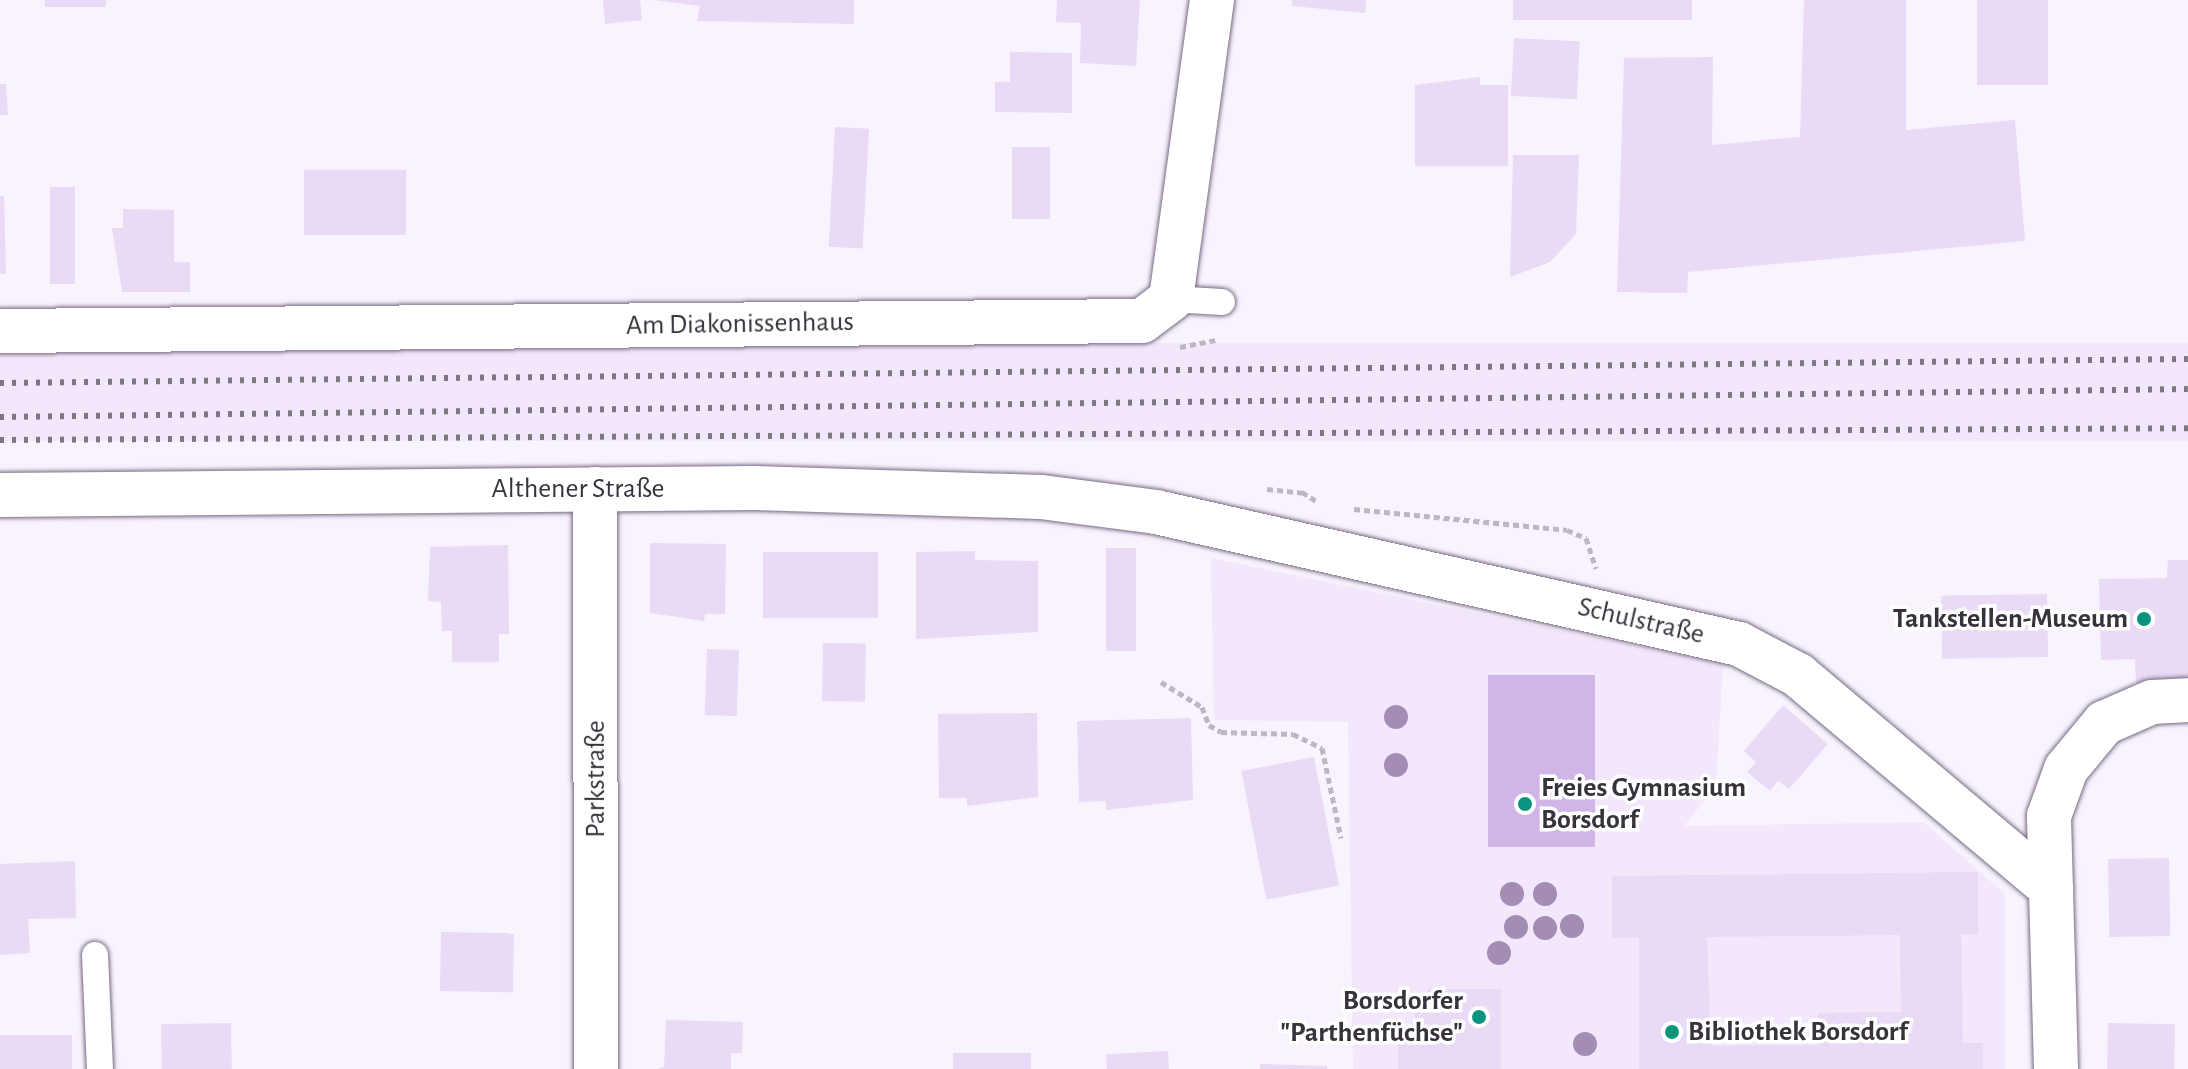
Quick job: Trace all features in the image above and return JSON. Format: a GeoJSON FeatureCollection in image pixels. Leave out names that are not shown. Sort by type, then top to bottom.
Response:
{"type":"FeatureCollection","features":[{"type":"Feature","properties":{"kind":"street"},"geometry":{"type":"LineString","coordinates":[[1171,299],[1212,0]]}},
{"type":"Feature","properties":{"kind":"street","name":"Am Diakonissenhaus"},"geometry":{"type":"LineString","coordinates":[[0,331],[1142,321],[1171,299]]}},
{"type":"Feature","properties":{"kind":"street","name":"Althener Straße"},"geometry":{"type":"LineString","coordinates":[[0,495],[595,489],[1041,497],[1156,512]]}},
{"type":"Feature","properties":{"kind":"street","name":"Parkstraße"},"geometry":{"type":"LineString","coordinates":[[595,489],[596,1069]]}},
{"type":"Feature","properties":{"kind":"street","name":"Schulstraße"},"geometry":{"type":"LineString","coordinates":[[1156,512],[1739,644],[1798,675],[2051,888]]}},
{"type":"Feature","properties":{"kind":"street"},"geometry":{"type":"LineString","coordinates":[[2056,1069],[2049,816],[2066,769],[2104,723],[2152,702],[2188,700]]}},
{"type":"Feature","properties":{"kind":"lane"},"geometry":{"type":"LineString","coordinates":[[1171,299],[1222,302]]}},
{"type":"Feature","properties":{"kind":"lane"},"geometry":{"type":"LineString","coordinates":[[95,955],[100,1069]]}},
{"type":"Feature","properties":{"kind":"path"},"geometry":{"type":"LineString","coordinates":[[1302,492],[1325,506]]}},
{"type":"Feature","properties":{"kind":"path"},"geometry":{"type":"LineString","coordinates":[[1340,508],[1567,530],[1586,538],[1610,613]]}},
{"type":"Feature","properties":{"kind":"path"},"geometry":{"type":"LineString","coordinates":[[1161,682],[1202,707],[1209,725],[1221,732],[1293,734],[1322,748],[1341,838]]}},
{"type":"Feature","properties":{"kind":"shaded area"},"geometry":{"type":"Polygon","coordinates":[[[0,343],[2188,343],[2188,441],[0,441],[0,343]]]}},
{"type":"Feature","properties":{"kind":"shaded area","name":"Freies Gymnasium Borsdorf"},"geometry":{"type":"Polygon","coordinates":[[[1211,558],[1723,664],[1716,786],[1684,826],[1923,822],[2005,894],[2005,1069],[1353,1069],[1348,722],[1214,720],[1211,558]]]}},
{"type":"Feature","properties":{"kind":"shaded area"},"geometry":{"type":"Polygon","coordinates":[[[1488,675],[1595,675],[1595,847],[1488,847],[1488,675]]]}},
{"type":"Feature","properties":{"kind":"building"},"geometry":{"type":"Polygon","coordinates":[[[45,0],[106,0],[106,7],[45,7],[45,0]]]}},
{"type":"Feature","properties":{"kind":"building"},"geometry":{"type":"Polygon","coordinates":[[[603,0],[640,0],[642,20],[605,24],[603,0]]]}},
{"type":"Feature","properties":{"kind":"building"},"geometry":{"type":"Polygon","coordinates":[[[653,0],[854,0],[854,24],[697,21],[700,6],[653,0]]]}},
{"type":"Feature","properties":{"kind":"building"},"geometry":{"type":"Polygon","coordinates":[[[1057,0],[1140,0],[1136,66],[1080,63],[1081,23],[1056,22],[1057,0]]]}},
{"type":"Feature","properties":{"kind":"building"},"geometry":{"type":"Polygon","coordinates":[[[1292,0],[1366,0],[1365,13],[1292,6],[1292,0]]]}},
{"type":"Feature","properties":{"kind":"building"},"geometry":{"type":"Polygon","coordinates":[[[1513,0],[1692,0],[1692,20],[1513,20],[1513,0]]]}},
{"type":"Feature","properties":{"kind":"building"},"geometry":{"type":"Polygon","coordinates":[[[1804,0],[1906,0],[1906,130],[2015,120],[2025,241],[1688,272],[1687,293],[1617,292],[1624,58],[1713,57],[1712,145],[1800,137],[1804,0]]]}},
{"type":"Feature","properties":{"kind":"building"},"geometry":{"type":"Polygon","coordinates":[[[1977,0],[2048,0],[2048,85],[1977,85],[1977,0]]]}},
{"type":"Feature","properties":{"kind":"building"},"geometry":{"type":"Polygon","coordinates":[[[1514,38],[1580,41],[1577,99],[1511,96],[1514,38]]]}},
{"type":"Feature","properties":{"kind":"building"},"geometry":{"type":"Polygon","coordinates":[[[1010,52],[1072,53],[1072,113],[995,112],[995,82],[1010,82],[1010,52]]]}},
{"type":"Feature","properties":{"kind":"building"},"geometry":{"type":"Polygon","coordinates":[[[1480,77],[1480,85],[1508,85],[1508,166],[1415,166],[1415,85],[1480,77]]]}},
{"type":"Feature","properties":{"kind":"building"},"geometry":{"type":"Polygon","coordinates":[[[0,84],[6,84],[8,115],[0,115],[0,84]]]}},
{"type":"Feature","properties":{"kind":"building"},"geometry":{"type":"Polygon","coordinates":[[[835,127],[869,129],[863,249],[829,247],[835,127]]]}},
{"type":"Feature","properties":{"kind":"building"},"geometry":{"type":"Polygon","coordinates":[[[1012,147],[1050,147],[1050,219],[1012,219],[1012,147]]]}},
{"type":"Feature","properties":{"kind":"building"},"geometry":{"type":"Polygon","coordinates":[[[1513,155],[1579,155],[1576,234],[1550,262],[1510,277],[1513,155]]]}},
{"type":"Feature","properties":{"kind":"building"},"geometry":{"type":"Polygon","coordinates":[[[304,170],[406,170],[406,235],[304,235],[304,170]]]}},
{"type":"Feature","properties":{"kind":"building"},"geometry":{"type":"Polygon","coordinates":[[[50,187],[75,187],[75,284],[50,284],[50,187]]]}},
{"type":"Feature","properties":{"kind":"building"},"geometry":{"type":"Polygon","coordinates":[[[0,196],[4,196],[6,274],[0,274],[0,196]]]}},
{"type":"Feature","properties":{"kind":"building"},"geometry":{"type":"Polygon","coordinates":[[[123,209],[174,210],[174,262],[190,262],[190,292],[122,292],[112,228],[123,228],[123,209]]]}},
{"type":"Feature","properties":{"kind":"building"},"geometry":{"type":"Polygon","coordinates":[[[650,543],[726,544],[725,614],[705,614],[704,621],[650,613],[650,543]]]}},
{"type":"Feature","properties":{"kind":"building"},"geometry":{"type":"Polygon","coordinates":[[[508,545],[509,634],[499,634],[499,662],[452,662],[452,631],[442,631],[441,602],[428,601],[430,547],[508,545]]]}},
{"type":"Feature","properties":{"kind":"building"},"geometry":{"type":"Polygon","coordinates":[[[1106,548],[1136,548],[1136,651],[1106,651],[1106,548]]]}},
{"type":"Feature","properties":{"kind":"building"},"geometry":{"type":"Polygon","coordinates":[[[975,551],[975,560],[1038,561],[1038,632],[916,639],[916,552],[975,551]]]}},
{"type":"Feature","properties":{"kind":"building"},"geometry":{"type":"Polygon","coordinates":[[[763,552],[878,552],[878,618],[763,618],[763,552]]]}},
{"type":"Feature","properties":{"kind":"building","name":"Tankstellen-Museum"},"geometry":{"type":"Polygon","coordinates":[[[2168,560],[2188,560],[2188,682],[2136,683],[2135,659],[2101,660],[2099,579],[2167,578],[2168,560]]]}},
{"type":"Feature","properties":{"kind":"building"},"geometry":{"type":"Polygon","coordinates":[[[2047,594],[2048,657],[1942,659],[1941,596],[2047,594]]]}},
{"type":"Feature","properties":{"kind":"building"},"geometry":{"type":"Polygon","coordinates":[[[823,643],[866,644],[865,702],[822,701],[823,643]]]}},
{"type":"Feature","properties":{"kind":"building"},"geometry":{"type":"Polygon","coordinates":[[[707,649],[739,650],[737,716],[705,715],[707,649]]]}},
{"type":"Feature","properties":{"kind":"building"},"geometry":{"type":"Polygon","coordinates":[[[1783,705],[1828,744],[1789,789],[1778,781],[1770,791],[1747,772],[1756,762],[1744,751],[1783,705]]]}},
{"type":"Feature","properties":{"kind":"building"},"geometry":{"type":"Polygon","coordinates":[[[1037,713],[1038,797],[967,806],[967,798],[939,798],[938,714],[1037,713]]]}},
{"type":"Feature","properties":{"kind":"building"},"geometry":{"type":"Polygon","coordinates":[[[1191,718],[1193,800],[1106,810],[1106,801],[1079,802],[1077,721],[1191,718]]]}},
{"type":"Feature","properties":{"kind":"building"},"geometry":{"type":"Polygon","coordinates":[[[1314,757],[1339,886],[1266,900],[1241,771],[1314,757]]]}},
{"type":"Feature","properties":{"kind":"building"},"geometry":{"type":"Polygon","coordinates":[[[2169,858],[2170,936],[2109,937],[2108,859],[2169,858]]]}},
{"type":"Feature","properties":{"kind":"building"},"geometry":{"type":"Polygon","coordinates":[[[75,861],[76,918],[28,919],[30,953],[0,955],[0,864],[75,861]]]}},
{"type":"Feature","properties":{"kind":"building"},"geometry":{"type":"Polygon","coordinates":[[[1978,872],[1978,934],[1961,934],[1963,1043],[1983,1043],[1983,1069],[1639,1069],[1639,938],[1612,938],[1612,876],[1978,872]],[[1900,935],[1707,937],[1711,1046],[1818,1045],[1818,1013],[1901,1012],[1900,935]]]}},
{"type":"Feature","properties":{"kind":"building"},"geometry":{"type":"Polygon","coordinates":[[[441,932],[514,933],[513,992],[440,991],[441,932]]]}},
{"type":"Feature","properties":{"kind":"building"},"geometry":{"type":"Polygon","coordinates":[[[1427,989],[1501,989],[1501,1069],[1398,1069],[1398,1040],[1415,1040],[1415,997],[1427,997],[1427,989]]]}},
{"type":"Feature","properties":{"kind":"building"},"geometry":{"type":"Polygon","coordinates":[[[666,1020],[743,1022],[742,1053],[731,1053],[731,1069],[657,1069],[664,1067],[666,1020]]]}},
{"type":"Feature","properties":{"kind":"building"},"geometry":{"type":"Polygon","coordinates":[[[231,1023],[232,1069],[162,1069],[161,1024],[231,1023]]]}},
{"type":"Feature","properties":{"kind":"building"},"geometry":{"type":"Polygon","coordinates":[[[2108,1023],[2175,1024],[2174,1069],[2107,1069],[2108,1023]]]}},
{"type":"Feature","properties":{"kind":"building"},"geometry":{"type":"Polygon","coordinates":[[[0,1035],[72,1035],[72,1069],[0,1069],[0,1035]]]}},
{"type":"Feature","properties":{"kind":"building"},"geometry":{"type":"Polygon","coordinates":[[[1168,1051],[1169,1069],[1107,1069],[1106,1054],[1168,1051]]]}},
{"type":"Feature","properties":{"kind":"building"},"geometry":{"type":"Polygon","coordinates":[[[953,1053],[1031,1053],[1031,1069],[953,1069],[953,1053]]]}},
{"type":"Feature","properties":{"kind":"building"},"geometry":{"type":"Polygon","coordinates":[[[1260,1064],[1327,1066],[1327,1069],[1260,1069],[1260,1064]]]}},
{"type":"Feature","properties":{"kind":"railway"},"geometry":{"type":"LineString","coordinates":[[0,383],[2188,359]]}},
{"type":"Feature","properties":{"kind":"railway"},"geometry":{"type":"LineString","coordinates":[[0,417],[2188,389]]}},
{"type":"Feature","properties":{"kind":"railway"},"geometry":{"type":"LineString","coordinates":[[0,440],[2188,428]]}},
{"type":"Feature","properties":{"kind":"place","name":"Tankstellen-Museum"},"geometry":{"type":"Point","coordinates":[2144,619]}},
{"type":"Feature","properties":{"kind":"place","name":"Freies Gymnasium Borsdorf"},"geometry":{"type":"Point","coordinates":[1525,804]}},
{"type":"Feature","properties":{"kind":"place","name":"Borsdorfer \"Parthenfüchse\""},"geometry":{"type":"Point","coordinates":[1479,1017]}},
{"type":"Feature","properties":{"kind":"place","name":"Bibliothek Borsdorf"},"geometry":{"type":"Point","coordinates":[1672,1032]}}]}
